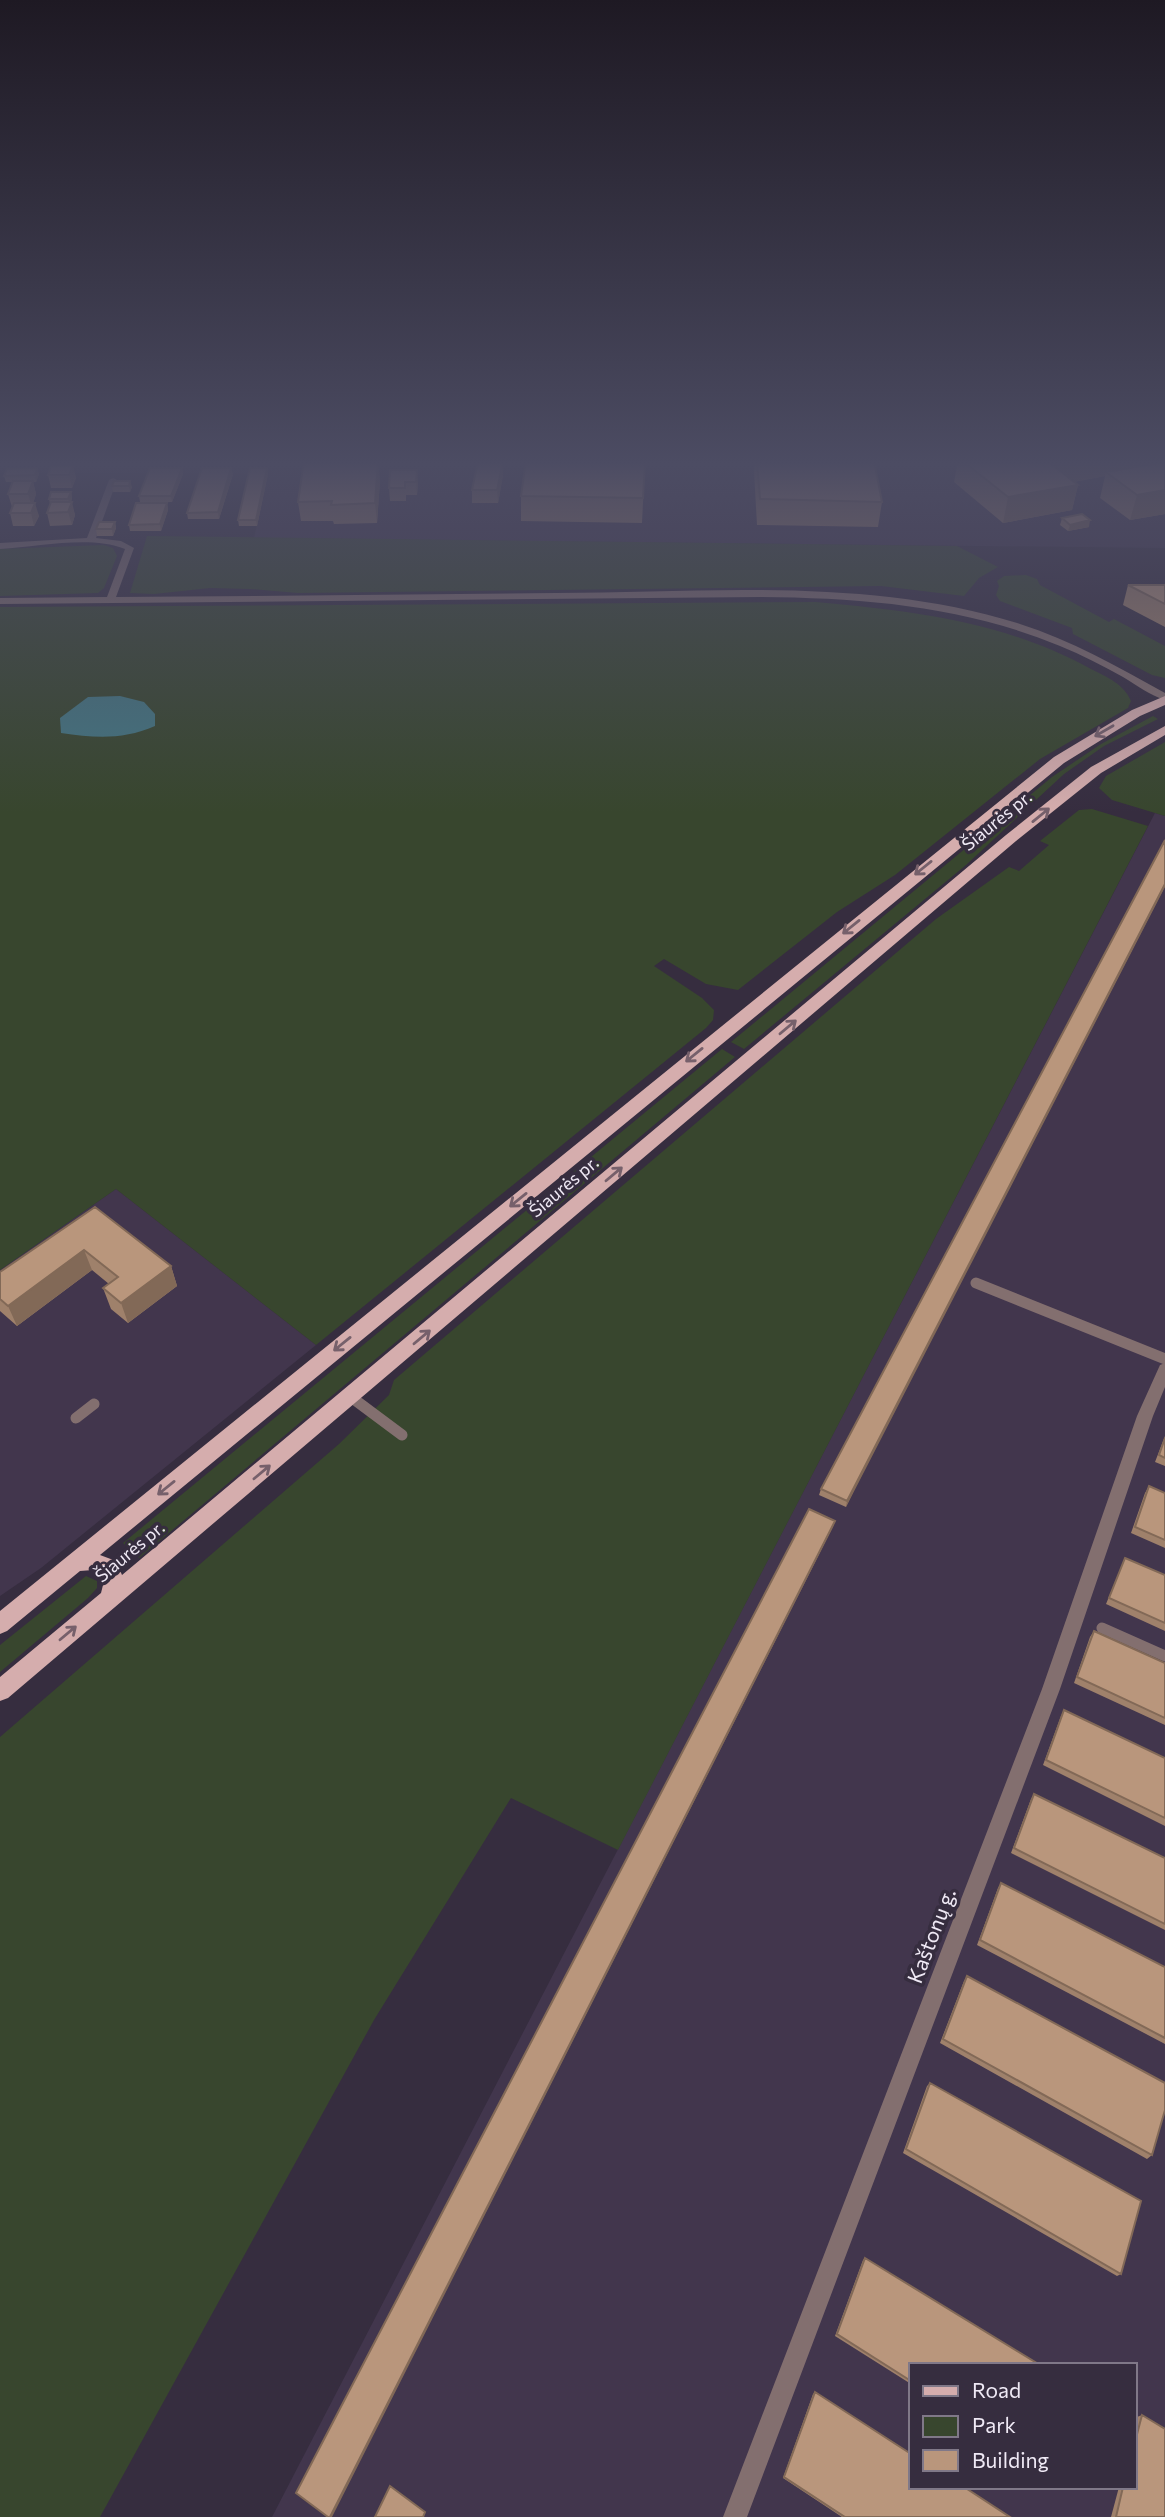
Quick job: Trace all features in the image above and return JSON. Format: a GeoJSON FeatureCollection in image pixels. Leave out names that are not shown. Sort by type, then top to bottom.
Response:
{"type":"FeatureCollection","features":[{"type":"Feature","properties":{"kind":"main road","name":"Šiaurės pr."},"geometry":{"type":"LineString","coordinates":[[0,1624],[1059,760],[1136,713],[1165,699]]}},
{"type":"Feature","properties":{"kind":"main road","name":"Šiaurės pr."},"geometry":{"type":"LineString","coordinates":[[0,1690],[1012,838],[1097,769],[1165,730]]}},
{"type":"Feature","properties":{"kind":"main road"},"geometry":{"type":"LineString","coordinates":[[74,1563],[93,1561],[109,1567],[114,1581],[110,1598]]}},
{"type":"Feature","properties":{"kind":"street"},"geometry":{"type":"LineString","coordinates":[[110,600],[118,578]]}},
{"type":"Feature","properties":{"kind":"street"},"geometry":{"type":"LineString","coordinates":[[0,601],[818,594],[874,597],[961,609],[1028,628],[1096,658],[1165,699]]}},
{"type":"Feature","properties":{"kind":"street","name":"Kaštonų g."},"geometry":{"type":"LineString","coordinates":[[735,2517],[1046,1702],[1145,1416],[1165,1369]]}},
{"type":"Feature","properties":{"kind":"lane"},"geometry":{"type":"LineString","coordinates":[[976,1283],[1165,1359]]}},
{"type":"Feature","properties":{"kind":"lane"},"geometry":{"type":"LineString","coordinates":[[351,1397],[402,1435]]}},
{"type":"Feature","properties":{"kind":"lane"},"geometry":{"type":"LineString","coordinates":[[76,1418],[94,1404]]}},
{"type":"Feature","properties":{"kind":"lane"},"geometry":{"type":"LineString","coordinates":[[1102,1628],[1165,1656]]}},
{"type":"Feature","properties":{"kind":"shaded area"},"geometry":{"type":"Polygon","coordinates":[[[120,696],[144,702],[155,714],[155,726],[132,734],[109,737],[61,733],[60,718],[88,697],[120,696]]]}},
{"type":"Feature","properties":{"kind":"shaded area"},"geometry":{"type":"Polygon","coordinates":[[[1155,813],[1165,816],[1165,2517],[272,2517],[1155,813]]]}},
{"type":"Feature","properties":{"kind":"shaded area"},"geometry":{"type":"Polygon","coordinates":[[[116,1189],[316,1345],[41,1568],[0,1596],[0,1270],[116,1189]]]}},
{"type":"Feature","properties":{"kind":"green space"},"geometry":{"type":"Polygon","coordinates":[[[0,578],[108,578],[104,588],[98,593],[0,596],[0,578]]]}},
{"type":"Feature","properties":{"kind":"green space"},"geometry":{"type":"Polygon","coordinates":[[[134,578],[979,578],[964,596],[881,586],[298,593],[210,588],[154,594],[130,593],[134,578]]]}},
{"type":"Feature","properties":{"kind":"green space"},"geometry":{"type":"Polygon","coordinates":[[[1001,578],[1037,579],[1040,585],[1109,622],[1114,619],[1165,646],[1165,678],[1152,675],[1073,634],[1072,628],[1000,601],[996,595],[999,586],[997,581],[1001,578]]]}},
{"type":"Feature","properties":{"kind":"green space"},"geometry":{"type":"Polygon","coordinates":[[[816,602],[923,614],[991,629],[1058,653],[1109,678],[1124,690],[1131,701],[1128,708],[1040,759],[895,875],[837,912],[738,990],[706,984],[664,959],[654,966],[702,998],[714,1010],[713,1020],[706,1028],[316,1345],[116,1189],[0,1270],[0,607],[816,602]]]}},
{"type":"Feature","properties":{"kind":"green space"},"geometry":{"type":"Polygon","coordinates":[[[1153,716],[1158,719],[1104,746],[1064,774],[966,865],[744,1049],[731,1042],[1052,777],[1101,744],[1153,716]]]}},
{"type":"Feature","properties":{"kind":"green space"},"geometry":{"type":"Polygon","coordinates":[[[1165,742],[1165,816],[1112,800],[1099,788],[1106,776],[1165,742]]]}},
{"type":"Feature","properties":{"kind":"green space"},"geometry":{"type":"Polygon","coordinates":[[[1092,809],[1148,826],[618,1850],[511,1798],[374,2020],[100,2517],[0,2517],[0,1737],[339,1444],[389,1395],[394,1380],[936,919],[1009,867],[1019,871],[1049,845],[1040,841],[1079,810],[1092,809]]]}},
{"type":"Feature","properties":{"kind":"green space"},"geometry":{"type":"Polygon","coordinates":[[[722,1049],[735,1057],[139,1558],[123,1543],[722,1049]]]}},
{"type":"Feature","properties":{"kind":"green space"},"geometry":{"type":"Polygon","coordinates":[[[86,1576],[97,1581],[97,1588],[0,1672],[0,1645],[86,1576]]]}},
{"type":"Feature","properties":{"kind":"building"},"geometry":{"type":"Polygon","coordinates":[[[1128,585],[1165,585],[1165,604],[1128,585]]]}},
{"type":"Feature","properties":{"kind":"building"},"geometry":{"type":"Polygon","coordinates":[[[1165,840],[1165,884],[847,1501],[821,1489],[1165,840]]]}},
{"type":"Feature","properties":{"kind":"building"},"geometry":{"type":"Polygon","coordinates":[[[95,1207],[171,1266],[121,1303],[103,1288],[118,1277],[84,1250],[8,1306],[0,1299],[0,1272],[95,1207]]]}},
{"type":"Feature","properties":{"kind":"building"},"geometry":{"type":"Polygon","coordinates":[[[1165,1438],[1165,1458],[1159,1455],[1165,1438]]]}},
{"type":"Feature","properties":{"kind":"building"},"geometry":{"type":"Polygon","coordinates":[[[1149,1486],[1165,1493],[1165,1540],[1135,1527],[1149,1486]]]}},
{"type":"Feature","properties":{"kind":"building"},"geometry":{"type":"Polygon","coordinates":[[[809,1509],[835,1521],[328,2517],[296,2493],[809,1509]]]}},
{"type":"Feature","properties":{"kind":"building"},"geometry":{"type":"Polygon","coordinates":[[[1125,1558],[1165,1575],[1165,1623],[1109,1598],[1125,1558]]]}},
{"type":"Feature","properties":{"kind":"building"},"geometry":{"type":"Polygon","coordinates":[[[1094,1631],[1165,1663],[1165,1718],[1077,1677],[1094,1631]]]}},
{"type":"Feature","properties":{"kind":"building"},"geometry":{"type":"Polygon","coordinates":[[[1064,1710],[1165,1758],[1165,1818],[1046,1760],[1064,1710]]]}},
{"type":"Feature","properties":{"kind":"building"},"geometry":{"type":"Polygon","coordinates":[[[1034,1794],[1165,1858],[1165,1924],[1014,1848],[1034,1794]]]}},
{"type":"Feature","properties":{"kind":"building"},"geometry":{"type":"Polygon","coordinates":[[[1001,1883],[1165,1967],[1165,2038],[980,1940],[1001,1883]]]}},
{"type":"Feature","properties":{"kind":"building"},"geometry":{"type":"Polygon","coordinates":[[[967,1976],[1165,2083],[1165,2110],[1152,2155],[943,2039],[967,1976]]]}},
{"type":"Feature","properties":{"kind":"building"},"geometry":{"type":"Polygon","coordinates":[[[930,2083],[1141,2201],[1121,2274],[906,2149],[930,2083]]]}},
{"type":"Feature","properties":{"kind":"building"},"geometry":{"type":"Polygon","coordinates":[[[865,2258],[1037,2363],[909,2363],[909,2380],[837,2334],[865,2258]]]}},
{"type":"Feature","properties":{"kind":"building"},"geometry":{"type":"Polygon","coordinates":[[[815,2392],[909,2453],[909,2489],[967,2489],[1010,2517],[845,2517],[784,2477],[815,2392]]]}},
{"type":"Feature","properties":{"kind":"building"},"geometry":{"type":"Polygon","coordinates":[[[1142,2415],[1165,2429],[1165,2517],[1116,2517],[1123,2489],[1137,2489],[1137,2434],[1142,2415]]]}},
{"type":"Feature","properties":{"kind":"building"},"geometry":{"type":"Polygon","coordinates":[[[390,2486],[425,2512],[423,2517],[375,2517],[390,2486]]]}}]}
